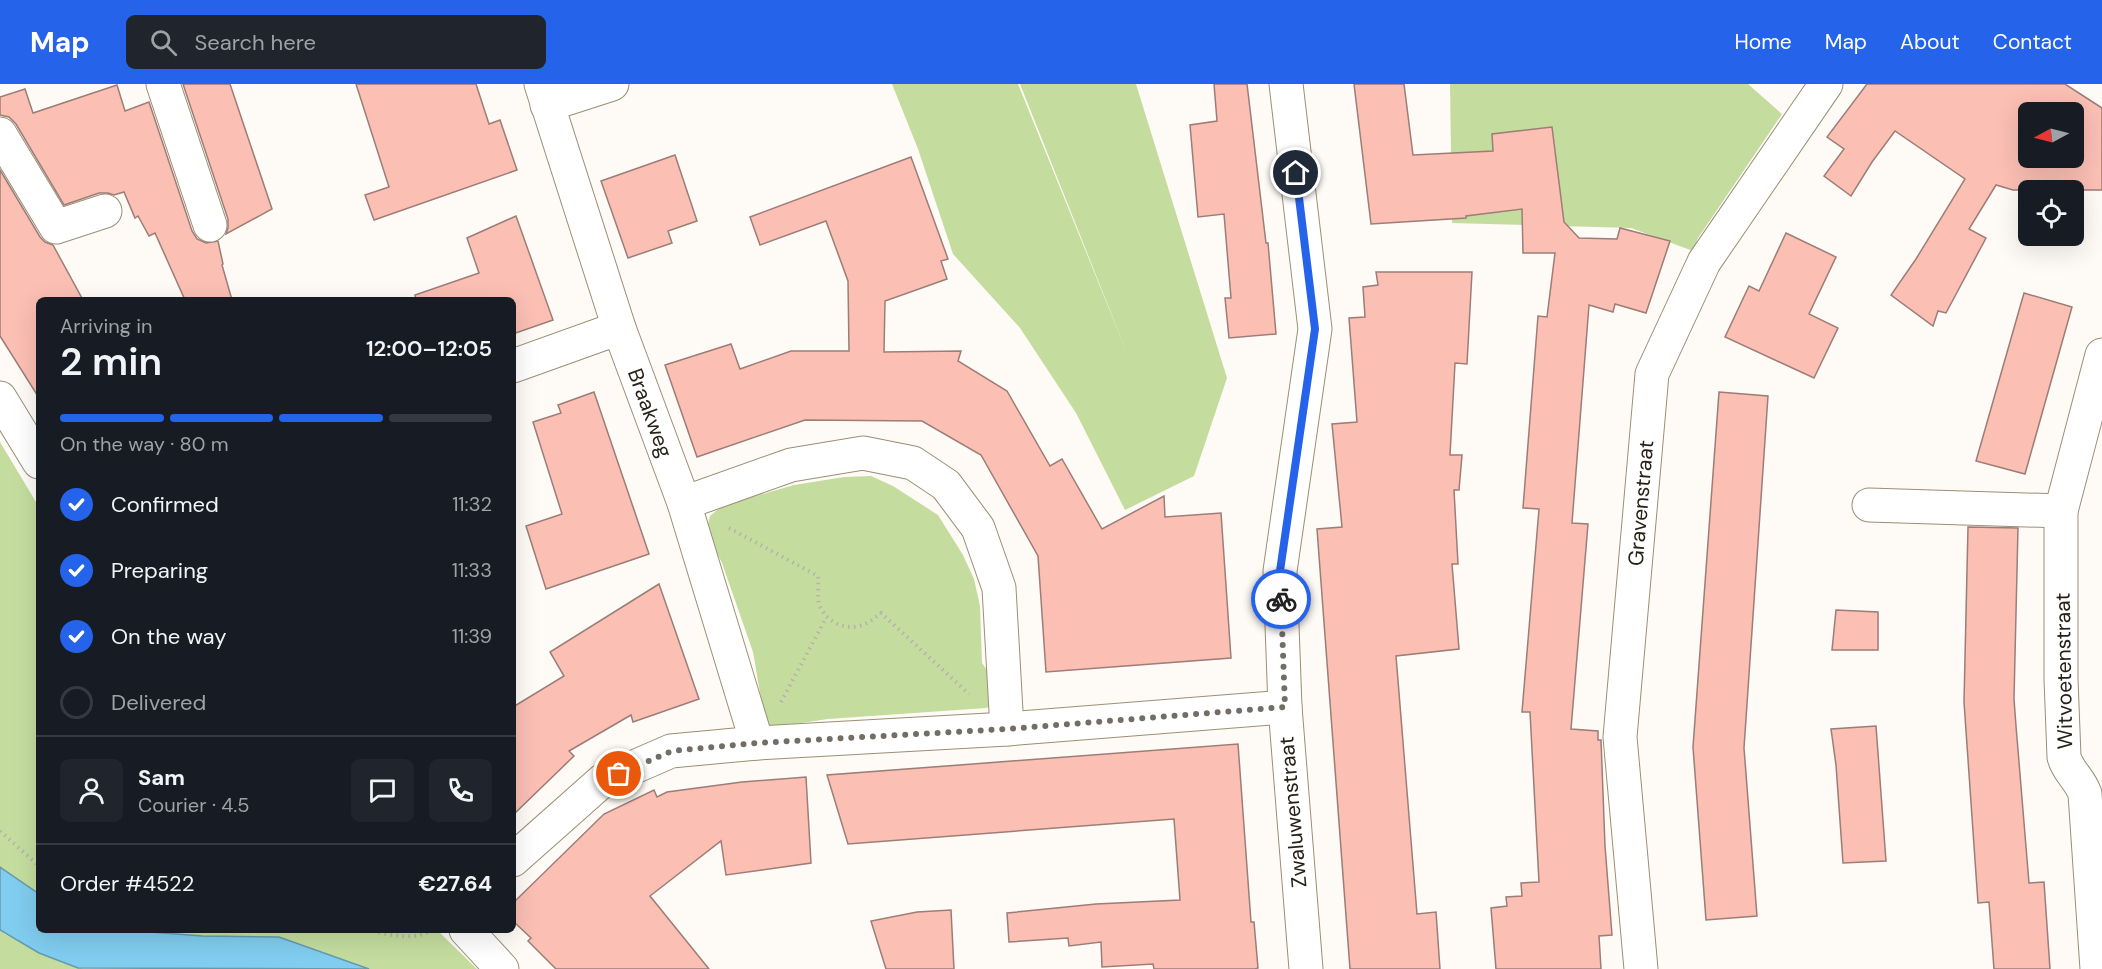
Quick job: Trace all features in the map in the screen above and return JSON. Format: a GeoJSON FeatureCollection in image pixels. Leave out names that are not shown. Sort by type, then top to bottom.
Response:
{"type":"FeatureCollection","features":[{"type":"Feature","properties":{"kind":"street"},"geometry":{"type":"LineString","coordinates":[[163,84],[210,225]]}},
{"type":"Feature","properties":{"kind":"street"},"geometry":{"type":"LineString","coordinates":[[544,94],[612,84]]}},
{"type":"Feature","properties":{"kind":"street","name":"Zwaluwenstraat"},"geometry":{"type":"LineString","coordinates":[[1286,84],[1315,329],[1280,571],[1285,707],[1306,969]]}},
{"type":"Feature","properties":{"kind":"street","name":"Gravenstraat"},"geometry":{"type":"LineString","coordinates":[[1641,969],[1620,737],[1652,374],[1704,262],[1826,84]]}},
{"type":"Feature","properties":{"kind":"street","name":"Braakweg"},"geometry":{"type":"LineString","coordinates":[[544,94],[619,328],[684,503],[757,743]]}},
{"type":"Feature","properties":{"kind":"street"},"geometry":{"type":"LineString","coordinates":[[0,134],[56,227],[105,211]]}},
{"type":"Feature","properties":{"kind":"street"},"geometry":{"type":"LineString","coordinates":[[516,365],[619,328]]}},
{"type":"Feature","properties":{"kind":"street","name":"Witvoetenstraat"},"geometry":{"type":"LineString","coordinates":[[2097,969],[2085,794],[2081,782],[2067,765],[2064,757],[2061,679],[2061,511],[2102,355]]}},
{"type":"Feature","properties":{"kind":"street"},"geometry":{"type":"LineString","coordinates":[[0,398],[36,457]]}},
{"type":"Feature","properties":{"kind":"street"},"geometry":{"type":"LineString","coordinates":[[684,503],[791,465],[863,453],[913,463],[946,485],[978,528],[999,588],[1007,729]]}},
{"type":"Feature","properties":{"kind":"street"},"geometry":{"type":"LineString","coordinates":[[1869,505],[2061,511]]}},
{"type":"Feature","properties":{"kind":"street"},"geometry":{"type":"LineString","coordinates":[[516,857],[602,781],[672,751],[757,743],[1007,729],[1285,707]]}},
{"type":"Feature","properties":{"kind":"street"},"geometry":{"type":"LineString","coordinates":[[469,933],[502,969]]}},
{"type":"Feature","properties":{"kind":"path"},"geometry":{"type":"LineString","coordinates":[[684,503],[818,576],[818,602],[826,618],[841,626],[855,627],[866,624],[881,613],[1007,729]]}},
{"type":"Feature","properties":{"kind":"path"},"geometry":{"type":"LineString","coordinates":[[757,743],[826,618]]}},
{"type":"Feature","properties":{"kind":"path"},"geometry":{"type":"LineString","coordinates":[[0,831],[36,863]]}},
{"type":"Feature","properties":{"kind":"path"},"geometry":{"type":"LineString","coordinates":[[382,933],[396,936],[422,936],[427,933]]}},
{"type":"Feature","properties":{"kind":"green space"},"geometry":{"type":"Polygon","coordinates":[[[892,84],[1018,84],[1127,353],[1020,84],[1136,84],[1227,378],[1194,476],[1125,510],[1076,413],[1020,328],[953,254],[918,149],[892,84]]]}},
{"type":"Feature","properties":{"kind":"green space"},"geometry":{"type":"Polygon","coordinates":[[[1450,84],[1748,84],[1782,114],[1698,238],[1693,251],[1631,228],[1452,223],[1450,84]]]}},
{"type":"Feature","properties":{"kind":"green space"},"geometry":{"type":"Polygon","coordinates":[[[0,442],[36,502],[36,892],[0,867],[0,442]]]}},
{"type":"Feature","properties":{"kind":"green space"},"geometry":{"type":"Polygon","coordinates":[[[871,476],[893,486],[938,515],[963,555],[974,579],[980,606],[982,663],[995,681],[993,705],[986,708],[828,719],[775,727],[769,725],[764,716],[753,652],[722,563],[706,532],[710,516],[722,506],[794,485],[844,477],[871,476]]]}},
{"type":"Feature","properties":{"kind":"green space"},"geometry":{"type":"Polygon","coordinates":[[[0,930],[5,934],[83,969],[0,969],[0,930]]]}},
{"type":"Feature","properties":{"kind":"green space"},"geometry":{"type":"Polygon","coordinates":[[[163,933],[440,933],[477,969],[369,969],[279,937],[163,933]]]}},
{"type":"Feature","properties":{"kind":"water"},"geometry":{"type":"Polygon","coordinates":[[[0,867],[36,892],[36,933],[163,933],[279,937],[369,969],[78,968],[39,953],[0,930],[0,867]]]}},
{"type":"Feature","properties":{"kind":"building"},"geometry":{"type":"Polygon","coordinates":[[[183,84],[230,84],[272,209],[226,234],[228,219],[183,84]]]}},
{"type":"Feature","properties":{"kind":"building"},"geometry":{"type":"Polygon","coordinates":[[[356,84],[476,84],[489,124],[500,120],[517,170],[374,220],[365,195],[389,187],[356,84]]]}},
{"type":"Feature","properties":{"kind":"building"},"geometry":{"type":"Polygon","coordinates":[[[1214,84],[1247,84],[1266,243],[1268,243],[1276,334],[1229,338],[1225,298],[1231,298],[1224,214],[1198,217],[1190,125],[1217,121],[1214,84]]]}},
{"type":"Feature","properties":{"kind":"building"},"geometry":{"type":"Polygon","coordinates":[[[1354,84],[1404,84],[1413,155],[1493,151],[1492,134],[1552,127],[1564,222],[1579,238],[1617,239],[1620,228],[1670,241],[1646,313],[1615,304],[1613,312],[1589,305],[1572,523],[1588,524],[1571,729],[1598,731],[1598,740],[1601,740],[1605,846],[1612,935],[1599,936],[1601,969],[1496,969],[1491,908],[1507,906],[1506,897],[1522,896],[1521,883],[1539,882],[1530,712],[1522,712],[1539,509],[1523,508],[1538,316],[1547,317],[1555,253],[1523,253],[1522,209],[1466,216],[1466,218],[1371,224],[1354,84]]]}},
{"type":"Feature","properties":{"kind":"building"},"geometry":{"type":"Polygon","coordinates":[[[1867,84],[2065,84],[2102,108],[2102,190],[2084,190],[2084,180],[2018,180],[2018,190],[1996,185],[1969,229],[1986,238],[1946,313],[1938,311],[1933,326],[1891,295],[1965,179],[1895,131],[1851,196],[1824,176],[1844,149],[1827,137],[1867,84]]]}},
{"type":"Feature","properties":{"kind":"building"},"geometry":{"type":"Polygon","coordinates":[[[117,85],[125,111],[149,102],[192,231],[197,239],[206,243],[218,241],[231,297],[184,297],[155,233],[149,236],[138,216],[135,218],[124,192],[114,195],[99,193],[64,205],[16,124],[9,117],[0,115],[0,97],[25,89],[33,113],[117,85]]]}},
{"type":"Feature","properties":{"kind":"building"},"geometry":{"type":"Polygon","coordinates":[[[675,155],[697,221],[668,231],[672,243],[628,258],[601,181],[675,155]]]}},
{"type":"Feature","properties":{"kind":"building"},"geometry":{"type":"Polygon","coordinates":[[[911,157],[948,259],[941,261],[947,279],[885,301],[884,352],[961,351],[958,361],[1007,391],[1050,466],[1062,459],[1102,529],[1164,496],[1165,517],[1221,513],[1231,658],[1046,672],[1038,556],[981,455],[922,421],[805,420],[697,457],[665,365],[731,344],[740,369],[791,351],[849,351],[848,281],[826,221],[760,245],[750,217],[911,157]]]}},
{"type":"Feature","properties":{"kind":"building"},"geometry":{"type":"Polygon","coordinates":[[[0,170],[40,237],[53,245],[81,297],[36,297],[36,393],[0,336],[0,170]]]}},
{"type":"Feature","properties":{"kind":"building"},"geometry":{"type":"Polygon","coordinates":[[[516,216],[553,320],[516,333],[516,297],[415,297],[415,295],[479,273],[467,238],[516,216]]]}},
{"type":"Feature","properties":{"kind":"building"},"geometry":{"type":"Polygon","coordinates":[[[1786,233],[1836,257],[1809,314],[1838,328],[1814,378],[1725,337],[1749,286],[1759,291],[1786,233]]]}},
{"type":"Feature","properties":{"kind":"building"},"geometry":{"type":"Polygon","coordinates":[[[1376,272],[1472,272],[1467,364],[1455,363],[1450,455],[1462,455],[1459,490],[1454,490],[1458,564],[1452,564],[1459,649],[1396,656],[1417,914],[1436,912],[1440,969],[1350,969],[1317,529],[1342,527],[1332,424],[1357,422],[1349,318],[1365,317],[1363,287],[1378,285],[1376,272]]]}},
{"type":"Feature","properties":{"kind":"building"},"geometry":{"type":"Polygon","coordinates":[[[2024,293],[2072,307],[2025,474],[1976,461],[2024,293]]]}},
{"type":"Feature","properties":{"kind":"building"},"geometry":{"type":"Polygon","coordinates":[[[594,392],[649,554],[546,589],[526,526],[562,514],[533,422],[561,413],[558,405],[594,392]]]}},
{"type":"Feature","properties":{"kind":"building"},"geometry":{"type":"Polygon","coordinates":[[[1719,392],[1768,396],[1744,748],[1757,916],[1706,920],[1693,747],[1719,392]]]}},
{"type":"Feature","properties":{"kind":"building"},"geometry":{"type":"Polygon","coordinates":[[[1968,527],[2018,528],[2014,699],[2029,883],[2044,882],[2050,969],[1994,969],[1989,902],[1978,903],[1964,702],[1968,527]]]}},
{"type":"Feature","properties":{"kind":"building"},"geometry":{"type":"Polygon","coordinates":[[[659,584],[699,699],[633,722],[631,715],[569,751],[574,756],[516,812],[516,705],[564,676],[550,652],[659,584]]]}},
{"type":"Feature","properties":{"kind":"building"},"geometry":{"type":"Polygon","coordinates":[[[1836,610],[1878,612],[1878,650],[1832,650],[1836,610]]]}},
{"type":"Feature","properties":{"kind":"building"},"geometry":{"type":"Polygon","coordinates":[[[1876,726],[1886,861],[1843,863],[1831,729],[1876,726]]]}},
{"type":"Feature","properties":{"kind":"building"},"geometry":{"type":"Polygon","coordinates":[[[1238,744],[1251,922],[1254,922],[1258,968],[1255,969],[1154,969],[1153,964],[1102,967],[1101,942],[1069,946],[1068,938],[1009,942],[1007,913],[1096,904],[1180,900],[1174,819],[848,844],[827,775],[1238,744]]]}},
{"type":"Feature","properties":{"kind":"building"},"geometry":{"type":"Polygon","coordinates":[[[806,777],[811,863],[726,875],[721,841],[650,896],[709,969],[556,969],[528,941],[531,938],[516,924],[516,900],[604,814],[654,790],[657,797],[667,792],[742,782],[806,777]]]}},
{"type":"Feature","properties":{"kind":"building"},"geometry":{"type":"Polygon","coordinates":[[[951,910],[954,969],[886,969],[871,921],[917,912],[951,910]]]}},
{"type":"Feature","properties":{"kind":"way so far"},"geometry":{"type":"LineString","coordinates":[[619,774],[672,751],[757,743],[1007,729],[1285,707],[1281,599]]}},
{"type":"Feature","properties":{"kind":"route"},"geometry":{"type":"LineString","coordinates":[[1281,599],[1280,571],[1315,329],[1296,173]]}}]}
